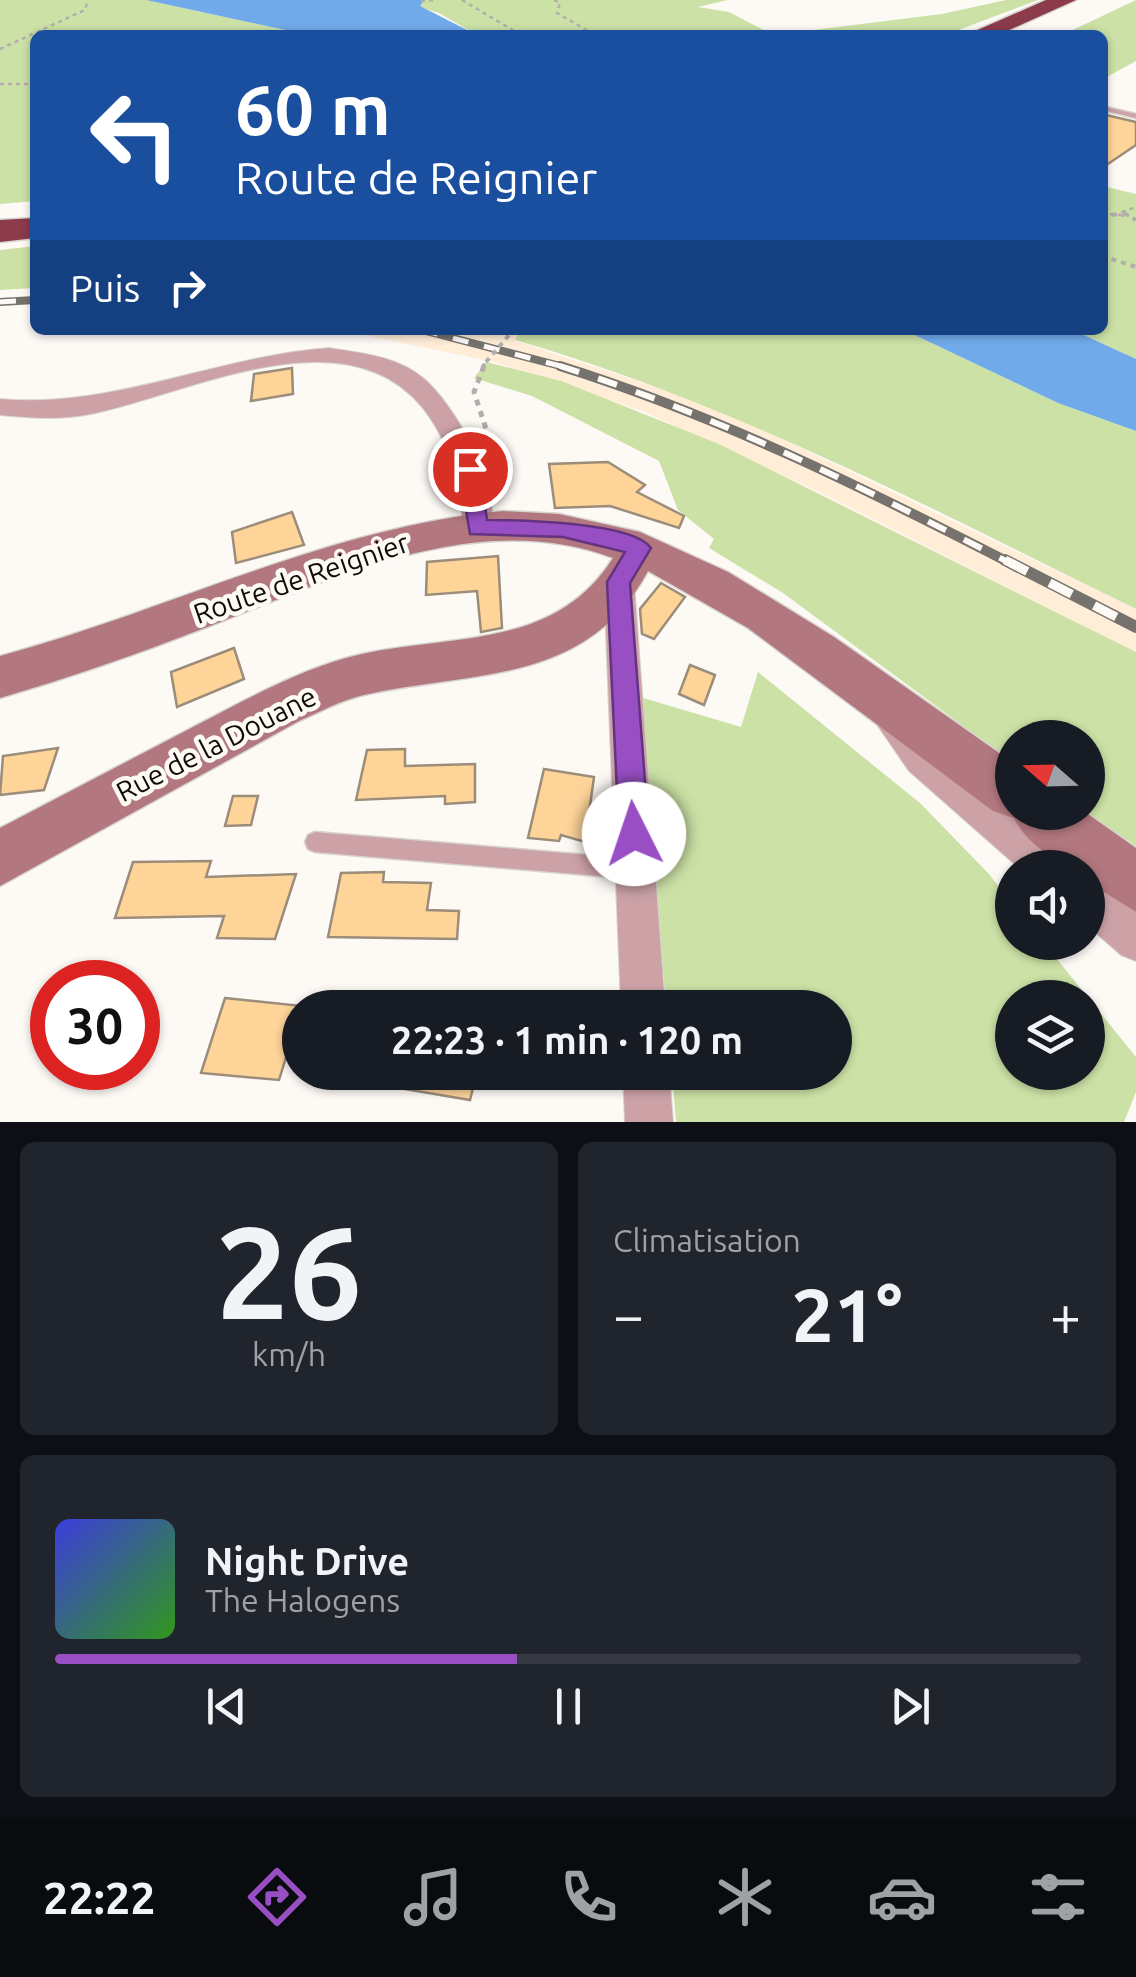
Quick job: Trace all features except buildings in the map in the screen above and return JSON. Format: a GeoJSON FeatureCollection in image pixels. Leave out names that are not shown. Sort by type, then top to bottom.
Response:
{"type":"FeatureCollection","features":[{"type":"Feature","properties":{"kind":"highway"},"geometry":{"type":"LineString","coordinates":[[993,30],[1076,2]]}},
{"type":"Feature","properties":{"kind":"highway"},"geometry":{"type":"LineString","coordinates":[[1028,30],[1076,2]]}},
{"type":"Feature","properties":{"kind":"highway"},"geometry":{"type":"LineString","coordinates":[[0,214],[30,211]]}},
{"type":"Feature","properties":{"kind":"highway"},"geometry":{"type":"LineString","coordinates":[[0,231],[30,228]]}},
{"type":"Feature","properties":{"kind":"main road","name":"Route de Reignier"},"geometry":{"type":"LineString","coordinates":[[0,677],[125,640],[382,546],[478,528],[563,529],[629,565],[726,590],[860,681],[995,781]]}},
{"type":"Feature","properties":{"kind":"main road","name":"Rue de la Douane"},"geometry":{"type":"LineString","coordinates":[[0,858],[282,706],[358,676],[458,661],[547,638],[594,611],[629,565]]}},
{"type":"Feature","properties":{"kind":"main road"},"geometry":{"type":"LineString","coordinates":[[1062,830],[1136,884]]}},
{"type":"Feature","properties":{"kind":"street"},"geometry":{"type":"LineString","coordinates":[[0,407],[48,411],[92,406],[278,357],[338,356],[370,362],[409,380],[440,410],[470,469],[478,528]]}},
{"type":"Feature","properties":{"kind":"street"},"geometry":{"type":"LineString","coordinates":[[629,565],[642,990]]}},
{"type":"Feature","properties":{"kind":"street"},"geometry":{"type":"LineString","coordinates":[[860,681],[922,759],[1029,850]]}},
{"type":"Feature","properties":{"kind":"street"},"geometry":{"type":"LineString","coordinates":[[1105,914],[1136,940]]}},
{"type":"Feature","properties":{"kind":"street"},"geometry":{"type":"LineString","coordinates":[[647,1090],[648,1122]]}},
{"type":"Feature","properties":{"kind":"lane"},"geometry":{"type":"LineString","coordinates":[[1108,109],[1136,116]]}},
{"type":"Feature","properties":{"kind":"lane"},"geometry":{"type":"LineString","coordinates":[[315,842],[636,870]]}},
{"type":"Feature","properties":{"kind":"path"},"geometry":{"type":"LineString","coordinates":[[43,30],[85,10],[88,0]]}},
{"type":"Feature","properties":{"kind":"path"},"geometry":{"type":"LineString","coordinates":[[422,1],[436,0]]}},
{"type":"Feature","properties":{"kind":"path"},"geometry":{"type":"LineString","coordinates":[[462,0],[513,30]]}},
{"type":"Feature","properties":{"kind":"path"},"geometry":{"type":"LineString","coordinates":[[554,0],[560,4],[557,13],[586,30]]}},
{"type":"Feature","properties":{"kind":"path"},"geometry":{"type":"LineString","coordinates":[[0,48],[30,35]]}},
{"type":"Feature","properties":{"kind":"path"},"geometry":{"type":"LineString","coordinates":[[0,84],[30,84]]}},
{"type":"Feature","properties":{"kind":"path"},"geometry":{"type":"LineString","coordinates":[[1124,215],[1125,207],[1136,206]]}},
{"type":"Feature","properties":{"kind":"path"},"geometry":{"type":"LineString","coordinates":[[1108,214],[1136,220]]}},
{"type":"Feature","properties":{"kind":"path"},"geometry":{"type":"LineString","coordinates":[[1108,258],[1136,267]]}},
{"type":"Feature","properties":{"kind":"path"},"geometry":{"type":"LineString","coordinates":[[494,453],[472,392],[474,378],[509,335]]}},
{"type":"Feature","properties":{"kind":"shaded area"},"geometry":{"type":"Polygon","coordinates":[[[364,335],[516,335],[519,336],[516,341],[714,406],[1136,609],[1136,652],[821,493],[642,411],[494,362],[364,335]]]}},
{"type":"Feature","properties":{"kind":"green space"},"geometry":{"type":"Polygon","coordinates":[[[0,0],[146,0],[285,30],[30,30],[30,201],[0,204],[0,0]]]}},
{"type":"Feature","properties":{"kind":"green space"},"geometry":{"type":"Polygon","coordinates":[[[396,0],[728,0],[698,7],[729,12],[763,30],[468,30],[439,13],[396,0]]]}},
{"type":"Feature","properties":{"kind":"green space"},"geometry":{"type":"Polygon","coordinates":[[[1006,0],[1038,0],[958,30],[813,30],[942,14],[1006,0]]]}},
{"type":"Feature","properties":{"kind":"green space"},"geometry":{"type":"Polygon","coordinates":[[[1136,0],[1136,61],[1108,76],[1108,30],[1073,30],[1136,0]]]}},
{"type":"Feature","properties":{"kind":"green space"},"geometry":{"type":"Polygon","coordinates":[[[1108,187],[1136,194],[1136,359],[1084,335],[1108,335],[1108,187]]]}},
{"type":"Feature","properties":{"kind":"green space"},"geometry":{"type":"Polygon","coordinates":[[[30,247],[30,288],[0,290],[0,250],[30,247]]]}},
{"type":"Feature","properties":{"kind":"green space"},"geometry":{"type":"Polygon","coordinates":[[[518,335],[915,335],[1058,403],[1136,431],[1136,609],[754,426],[515,340],[518,335]]]}},
{"type":"Feature","properties":{"kind":"green space"},"geometry":{"type":"Polygon","coordinates":[[[486,362],[561,381],[719,444],[1136,652],[1136,846],[1105,825],[1105,720],[995,720],[995,749],[783,593],[709,548],[714,539],[678,510],[659,461],[532,396],[474,378],[486,362]]]}},
{"type":"Feature","properties":{"kind":"green space"},"geometry":{"type":"Polygon","coordinates":[[[758,672],[920,803],[995,882],[995,960],[1058,960],[1074,980],[995,980],[995,1090],[1105,1090],[1105,1019],[1136,1057],[1136,1092],[1124,1122],[676,1122],[673,1090],[852,1090],[852,990],[665,990],[640,697],[741,727],[758,672]]]}},
{"type":"Feature","properties":{"kind":"water"},"geometry":{"type":"Polygon","coordinates":[[[146,0],[424,0],[420,6],[467,30],[285,30],[146,0]]]}},
{"type":"Feature","properties":{"kind":"water"},"geometry":{"type":"Polygon","coordinates":[[[915,335],[1084,335],[1136,359],[1136,431],[1058,403],[915,335]]]}},
{"type":"Feature","properties":{"kind":"railway"},"geometry":{"type":"LineString","coordinates":[[0,302],[30,300]]}},
{"type":"Feature","properties":{"kind":"railway"},"geometry":{"type":"LineString","coordinates":[[441,335],[568,368]]}},
{"type":"Feature","properties":{"kind":"railway"},"geometry":{"type":"LineString","coordinates":[[560,366],[733,430],[1010,563]]}},
{"type":"Feature","properties":{"kind":"railway"},"geometry":{"type":"LineString","coordinates":[[1005,560],[1136,627]]}},
{"type":"Feature","properties":{"kind":"route"},"geometry":{"type":"LineString","coordinates":[[470,469],[478,528],[563,529],[640,548],[619,582],[634,834]]}}]}
